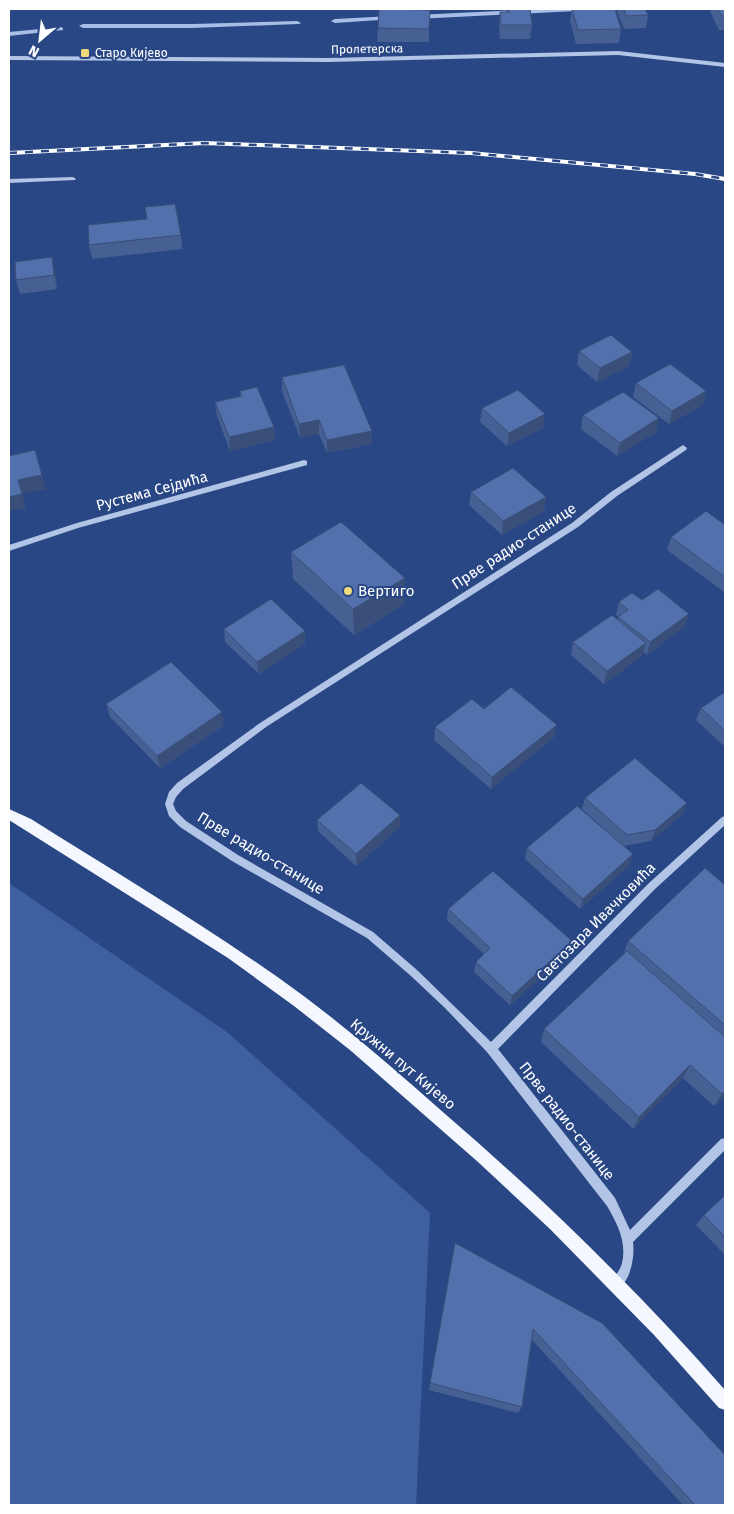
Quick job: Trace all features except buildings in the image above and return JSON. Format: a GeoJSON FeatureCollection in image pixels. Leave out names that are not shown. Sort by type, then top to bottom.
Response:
{"type":"FeatureCollection","features":[{"type":"Feature","properties":{"kind":"main road","name":"Кружни пут Кијево"},"geometry":{"type":"LineString","coordinates":[[9,814],[228,952],[329,1024],[375,1061],[493,1164],[616,1284],[691,1362],[725,1402]]}},
{"type":"Feature","properties":{"kind":"street","name":"Пролетерска"},"geometry":{"type":"LineString","coordinates":[[9,58],[54,58],[64,62],[75,62],[87,58],[328,60],[618,53],[725,65]]}},
{"type":"Feature","properties":{"kind":"street"},"geometry":{"type":"LineString","coordinates":[[9,181],[73,179]]}},
{"type":"Feature","properties":{"kind":"street","name":"Прве радио-станице"},"geometry":{"type":"LineString","coordinates":[[616,1284],[628,1267],[629,1254],[622,1222],[611,1202],[491,1049],[414,973],[370,935],[235,858],[182,824],[172,813],[169,804],[170,798],[187,780],[263,725],[574,525],[614,494],[683,448]]}},
{"type":"Feature","properties":{"kind":"street","name":"Рустема Сејдића"},"geometry":{"type":"LineString","coordinates":[[9,548],[77,526],[304,463]]}},
{"type":"Feature","properties":{"kind":"street","name":"Светозара Ивачковића"},"geometry":{"type":"LineString","coordinates":[[491,1049],[652,886],[725,820]]}},
{"type":"Feature","properties":{"kind":"street"},"geometry":{"type":"LineString","coordinates":[[627,1240],[725,1143]]}},
{"type":"Feature","properties":{"kind":"shaded area"},"geometry":{"type":"Polygon","coordinates":[[[9,883],[227,1032],[430,1213],[416,1505],[9,1505],[9,883]]]}},
{"type":"Feature","properties":{"kind":"waterway"},"geometry":{"type":"LineString","coordinates":[[416,17],[576,9]]}},
{"type":"Feature","properties":{"kind":"waterway"},"geometry":{"type":"LineString","coordinates":[[335,21],[392,18]]}},
{"type":"Feature","properties":{"kind":"waterway"},"geometry":{"type":"LineString","coordinates":[[83,26],[192,26],[297,23]]}},
{"type":"Feature","properties":{"kind":"waterway"},"geometry":{"type":"LineString","coordinates":[[9,34],[61,29]]}},
{"type":"Feature","properties":{"kind":"railway"},"geometry":{"type":"LineString","coordinates":[[9,153],[205,143],[471,153],[695,174],[725,179]]}},
{"type":"Feature","properties":{"kind":"place","name":"Старо Кијево"},"geometry":{"type":"Point","coordinates":[85,53]}},
{"type":"Feature","properties":{"kind":"place","name":"Вертиго"},"geometry":{"type":"Point","coordinates":[348,591]}}]}
